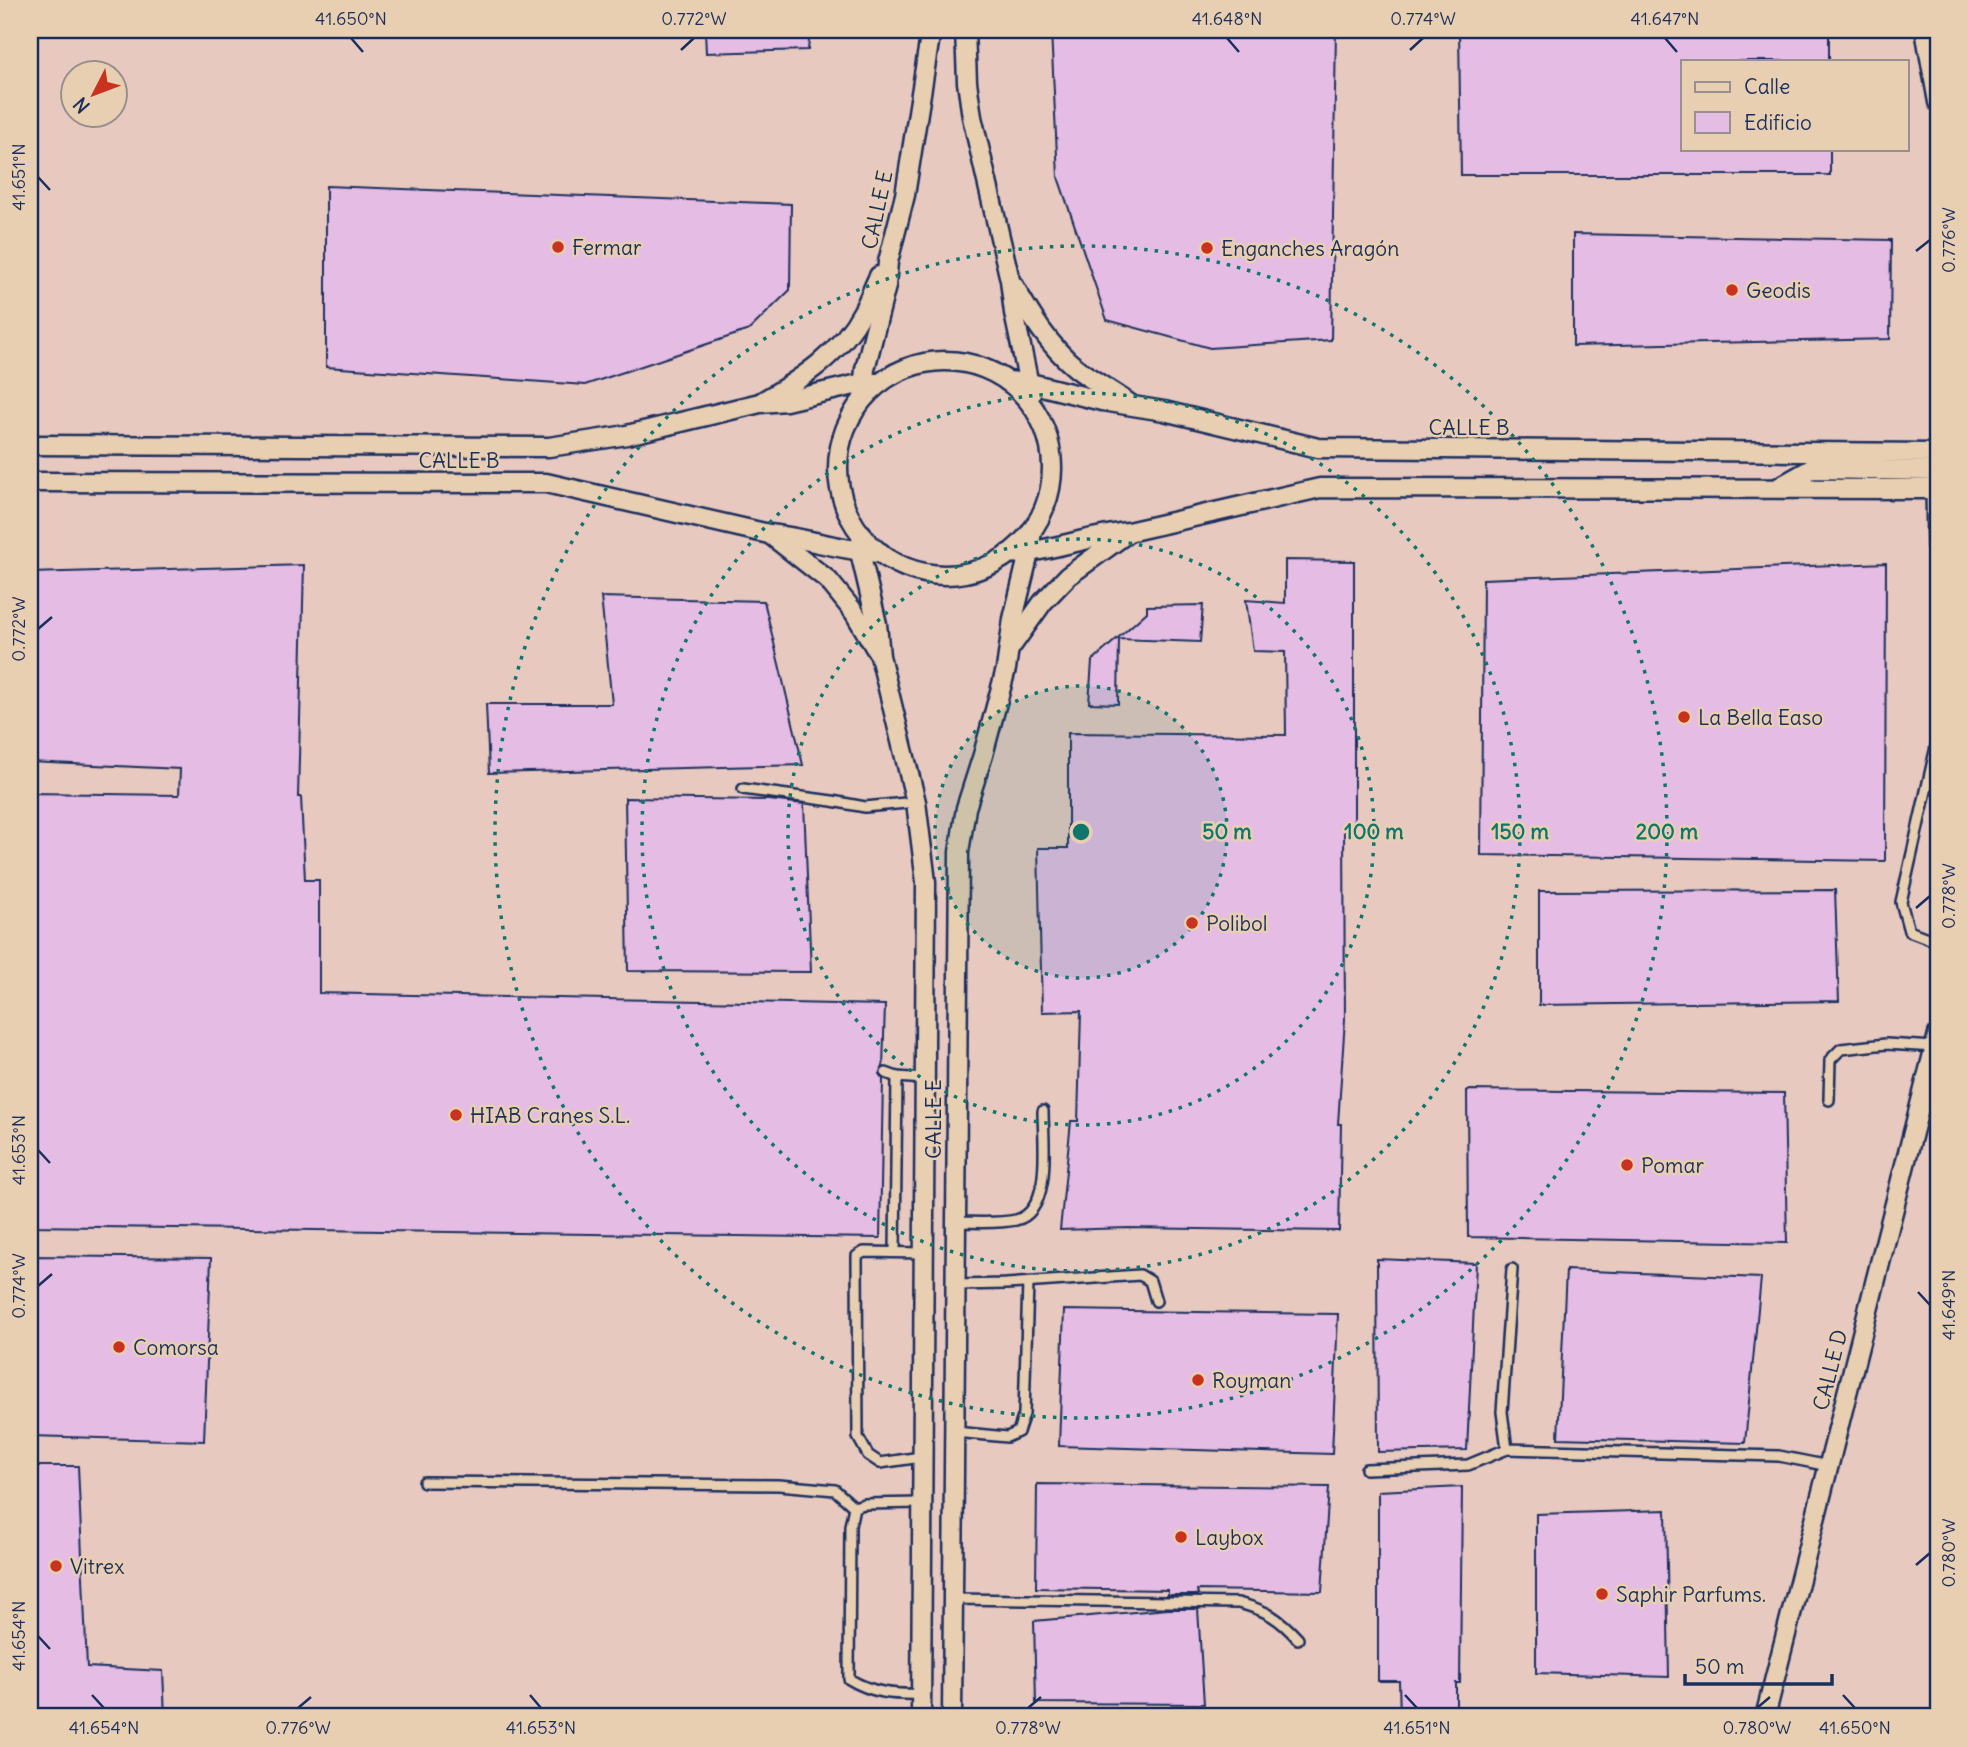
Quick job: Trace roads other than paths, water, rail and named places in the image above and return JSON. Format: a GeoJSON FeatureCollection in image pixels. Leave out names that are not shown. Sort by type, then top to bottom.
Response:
{"type":"FeatureCollection","features":[{"type":"Feature","properties":{"kind":"street","name":"CALLE E"},"geometry":{"type":"LineString","coordinates":[[869,388],[865,369],[905,195],[931,30]]}},
{"type":"Feature","properties":{"kind":"street"},"geometry":{"type":"LineString","coordinates":[[965,30],[967,82],[972,117],[1010,280],[1033,407],[1048,441],[1051,478],[1045,505],[1032,530],[1008,554],[979,569],[947,575],[915,570],[861,543],[844,502],[838,466],[845,430],[869,388],[910,367],[943,361],[976,366],[1007,381],[1033,407]]}},
{"type":"Feature","properties":{"kind":"street"},"geometry":{"type":"LineString","coordinates":[[1925,30],[1938,102]]}},
{"type":"Feature","properties":{"kind":"street","name":"CALLE B"},"geometry":{"type":"LineString","coordinates":[[760,403],[798,380],[827,358],[841,343],[863,312],[877,278],[888,261]]}},
{"type":"Feature","properties":{"kind":"street"},"geometry":{"type":"LineString","coordinates":[[1010,280],[1036,324],[1060,353],[1089,378],[1112,390],[1130,404]]}},
{"type":"Feature","properties":{"kind":"street","name":"CALLE B"},"geometry":{"type":"LineString","coordinates":[[1007,381],[1030,383],[1092,400],[1130,404],[1318,448],[1938,453]]}},
{"type":"Feature","properties":{"kind":"street","name":"CALLE B"},"geometry":{"type":"LineString","coordinates":[[30,445],[549,447],[626,435],[760,403],[869,388]]}},
{"type":"Feature","properties":{"kind":"street"},"geometry":{"type":"LineString","coordinates":[[1917,453],[1938,438]]}},
{"type":"Feature","properties":{"kind":"street"},"geometry":{"type":"LineString","coordinates":[[1776,488],[1811,470],[1938,471]]}},
{"type":"Feature","properties":{"kind":"street","name":"CALLE B"},"geometry":{"type":"LineString","coordinates":[[30,482],[546,483],[769,534],[861,543]]}},
{"type":"Feature","properties":{"kind":"street"},"geometry":{"type":"LineString","coordinates":[[1008,554],[1029,553],[1102,535],[1128,533],[1320,488],[1934,489]]}},
{"type":"Feature","properties":{"kind":"street","name":"CALLE E"},"geometry":{"type":"LineString","coordinates":[[952,1717],[959,852],[966,808],[984,755],[1010,648],[1013,619],[1032,530]]}},
{"type":"Feature","properties":{"kind":"street"},"geometry":{"type":"LineString","coordinates":[[1010,648],[1043,602],[1068,576],[1128,533]]}},
{"type":"Feature","properties":{"kind":"street","name":"CALLE E"},"geometry":{"type":"LineString","coordinates":[[769,534],[828,580],[854,612],[880,656]]}},
{"type":"Feature","properties":{"kind":"street","name":"CALLE E"},"geometry":{"type":"LineString","coordinates":[[861,543],[877,624],[880,656],[916,802],[926,882],[920,1717]]}},
{"type":"Feature","properties":{"kind":"street","name":"CALLE D"},"geometry":{"type":"LineString","coordinates":[[1765,1717],[1937,1040]]}},
{"type":"Feature","properties":{"kind":"lane"},"geometry":{"type":"LineString","coordinates":[[1934,489],[1932,546],[1938,563]]}},
{"type":"Feature","properties":{"kind":"lane"},"geometry":{"type":"LineString","coordinates":[[1938,738],[1901,902],[1909,932],[1938,942]]}},
{"type":"Feature","properties":{"kind":"lane"},"geometry":{"type":"LineString","coordinates":[[743,789],[832,800],[865,807],[916,802]]}},
{"type":"Feature","properties":{"kind":"lane"},"geometry":{"type":"LineString","coordinates":[[1829,1100],[1830,1060],[1840,1049],[1937,1040]]}},
{"type":"Feature","properties":{"kind":"lane"},"geometry":{"type":"LineString","coordinates":[[886,1073],[897,1077],[924,1079]]}},
{"type":"Feature","properties":{"kind":"lane"},"geometry":{"type":"LineString","coordinates":[[895,1252],[897,1077]]}},
{"type":"Feature","properties":{"kind":"lane"},"geometry":{"type":"LineString","coordinates":[[956,1223],[1019,1219],[1035,1208],[1043,1187],[1044,1111]]}},
{"type":"Feature","properties":{"kind":"lane"},"geometry":{"type":"LineString","coordinates":[[921,1457],[880,1463],[868,1455],[858,1437],[857,1256],[864,1252],[923,1253]]}},
{"type":"Feature","properties":{"kind":"lane"},"geometry":{"type":"LineString","coordinates":[[1507,1449],[1502,1412],[1512,1269]]}},
{"type":"Feature","properties":{"kind":"lane"},"geometry":{"type":"LineString","coordinates":[[956,1284],[1028,1283],[1140,1275],[1150,1281],[1156,1301]]}},
{"type":"Feature","properties":{"kind":"lane"},"geometry":{"type":"LineString","coordinates":[[955,1432],[1007,1437],[1018,1432],[1024,1414],[1028,1283]]}},
{"type":"Feature","properties":{"kind":"lane"},"geometry":{"type":"LineString","coordinates":[[1366,1469],[1468,1465],[1507,1449],[1779,1456],[1829,1466]]}},
{"type":"Feature","properties":{"kind":"lane"},"geometry":{"type":"LineString","coordinates":[[424,1482],[779,1485],[835,1489],[854,1507]]}},
{"type":"Feature","properties":{"kind":"lane"},"geometry":{"type":"LineString","coordinates":[[854,1507],[864,1504],[921,1503]]}},
{"type":"Feature","properties":{"kind":"lane"},"geometry":{"type":"LineString","coordinates":[[854,1507],[850,1526],[849,1679],[865,1689],[893,1695],[921,1694]]}},
{"type":"Feature","properties":{"kind":"lane"},"geometry":{"type":"LineString","coordinates":[[953,1599],[1238,1603],[1254,1607],[1281,1620],[1298,1639]]}},
{"type":"Feature","properties":{"kind":"lane"},"geometry":{"type":"LineString","coordinates":[[580,1717],[614,1717]]}},
{"type":"Feature","properties":{"kind":"place","name":"Fermar"},"geometry":{"type":"Point","coordinates":[558,247]}},
{"type":"Feature","properties":{"kind":"place","name":"Enganches Aragón"},"geometry":{"type":"Point","coordinates":[1207,248]}},
{"type":"Feature","properties":{"kind":"place","name":"Geodis"},"geometry":{"type":"Point","coordinates":[1732,290]}},
{"type":"Feature","properties":{"kind":"place","name":"La Bella Easo"},"geometry":{"type":"Point","coordinates":[1684,717]}},
{"type":"Feature","properties":{"kind":"place","name":"Polibol"},"geometry":{"type":"Point","coordinates":[1192,923]}},
{"type":"Feature","properties":{"kind":"place","name":"HIAB Cranes S.L."},"geometry":{"type":"Point","coordinates":[456,1115]}},
{"type":"Feature","properties":{"kind":"place","name":"Pomar"},"geometry":{"type":"Point","coordinates":[1627,1165]}},
{"type":"Feature","properties":{"kind":"place","name":"Comorsa"},"geometry":{"type":"Point","coordinates":[119,1347]}},
{"type":"Feature","properties":{"kind":"place","name":"Royman"},"geometry":{"type":"Point","coordinates":[1198,1380]}},
{"type":"Feature","properties":{"kind":"place","name":"Laybox"},"geometry":{"type":"Point","coordinates":[1181,1537]}},
{"type":"Feature","properties":{"kind":"place","name":"Vitrex"},"geometry":{"type":"Point","coordinates":[56,1566]}},
{"type":"Feature","properties":{"kind":"place","name":"Saphir Parfums."},"geometry":{"type":"Point","coordinates":[1602,1594]}}]}
